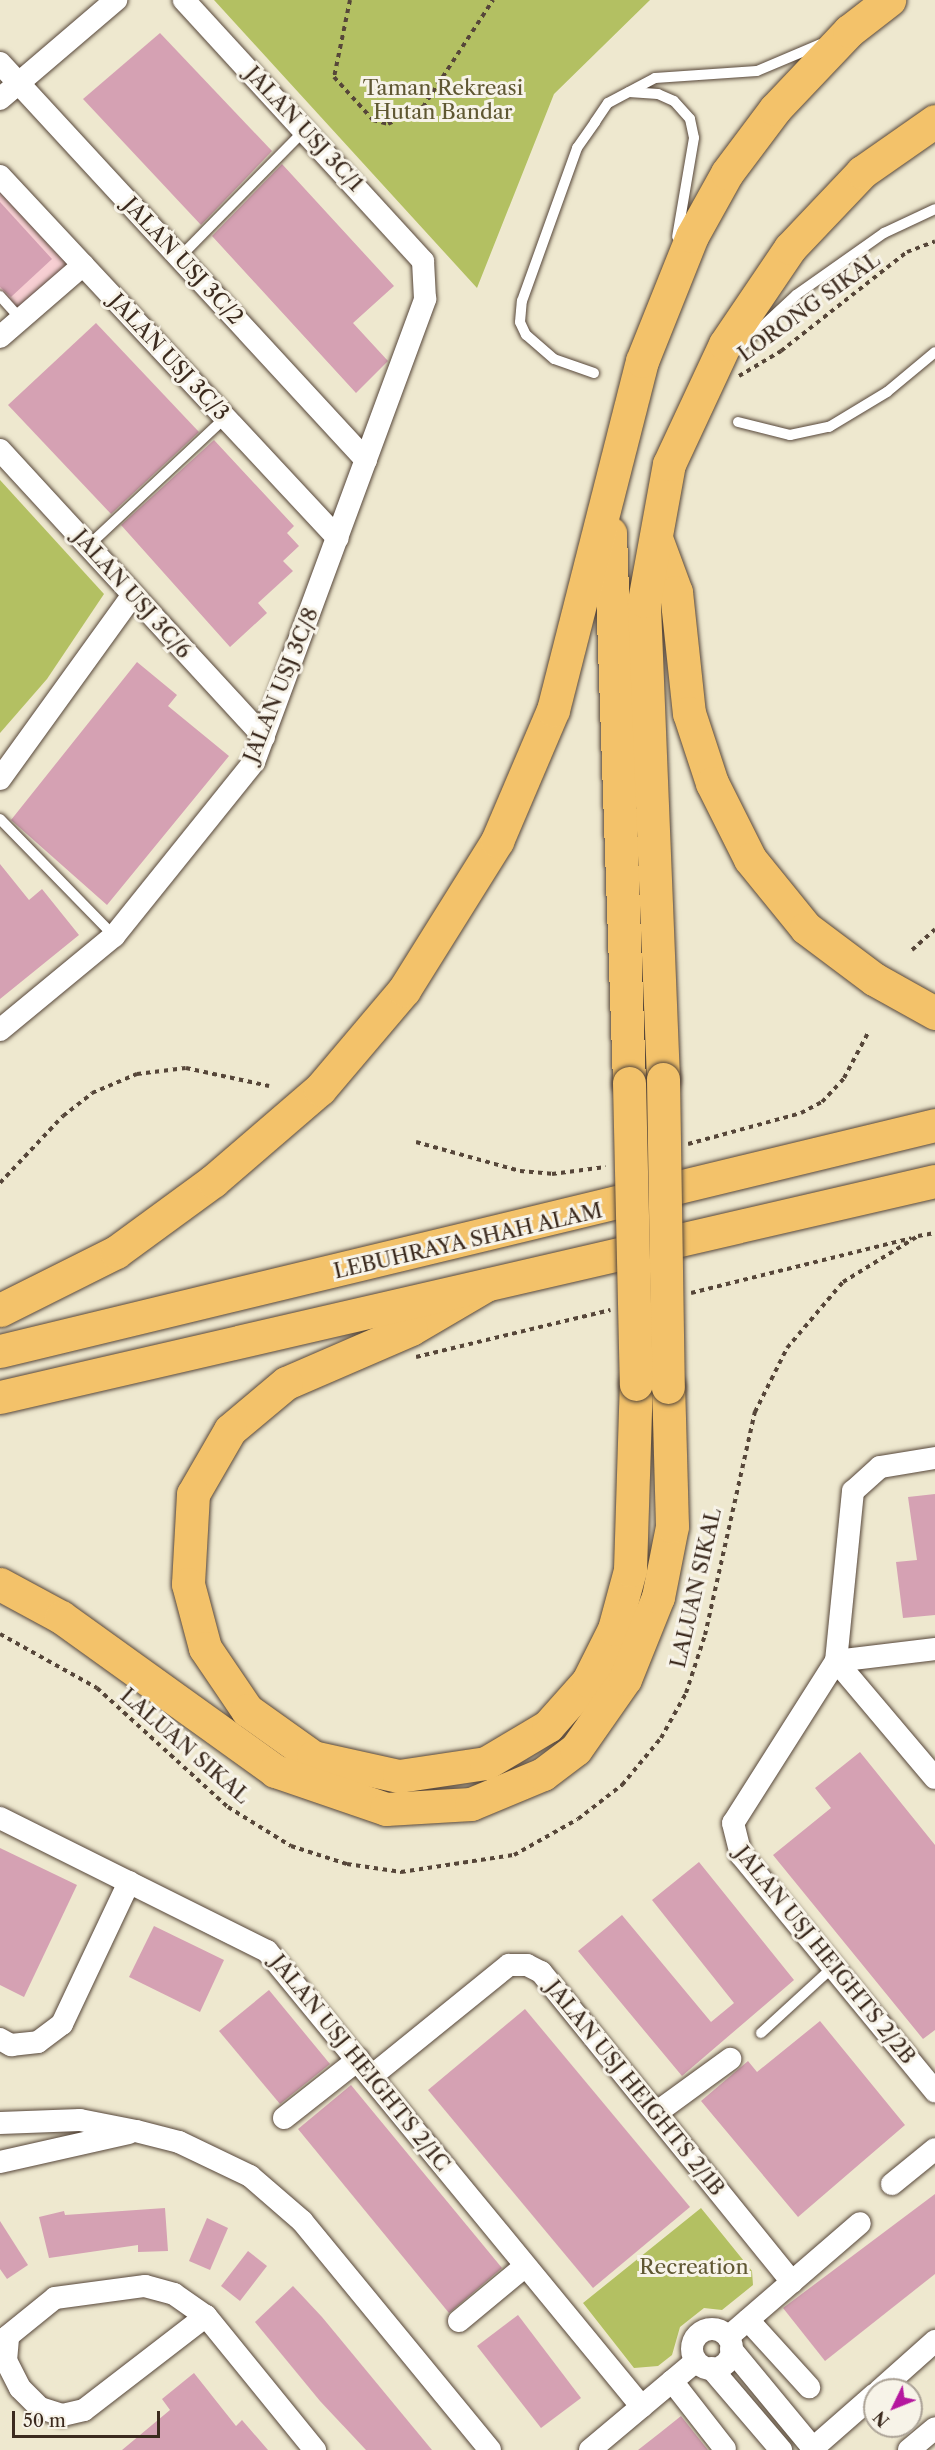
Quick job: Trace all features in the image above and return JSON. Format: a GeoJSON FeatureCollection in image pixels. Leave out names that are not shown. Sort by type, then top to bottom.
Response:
{"type":"FeatureCollection","features":[{"type":"Feature","properties":{"kind":"highway"},"geometry":{"type":"LineString","coordinates":[[0,1310],[116,1252],[213,1181],[320,1089],[404,990],[497,841],[527,778],[574,642],[609,489],[642,361],[667,294],[727,172],[776,109],[849,31],[889,0]]}},
{"type":"Feature","properties":{"kind":"highway"},"geometry":{"type":"LineString","coordinates":[[0,1584],[61,1617],[275,1771],[386,1809],[471,1804],[543,1774],[576,1749],[625,1679],[658,1597],[672,1526],[663,1079],[644,601],[669,464],[705,386],[790,248],[862,172],[935,121]]}},
{"type":"Feature","properties":{"kind":"highway"},"geometry":{"type":"LineString","coordinates":[[486,1286],[411,1329],[286,1383],[230,1430],[193,1494],[188,1584],[205,1648],[247,1710],[313,1757],[399,1776],[486,1762],[548,1726],[588,1681],[614,1629],[630,1570],[636,1384],[609,489]]}},
{"type":"Feature","properties":{"kind":"highway"},"geometry":{"type":"LineString","coordinates":[[656,537],[676,592],[689,713],[712,783],[750,859],[806,928],[874,979],[935,1013]]}},
{"type":"Feature","properties":{"kind":"highway","name":"LEBUHRAYA SHAH ALAM"},"geometry":{"type":"LineString","coordinates":[[0,1351],[935,1125]]}},
{"type":"Feature","properties":{"kind":"highway"},"geometry":{"type":"LineString","coordinates":[[0,1397],[935,1181]]}},
{"type":"Feature","properties":{"kind":"street"},"geometry":{"type":"LineString","coordinates":[[0,99],[116,0]]}},
{"type":"Feature","properties":{"kind":"street","name":"JALAN USJ 3C/1"},"geometry":{"type":"LineString","coordinates":[[184,0],[306,129],[423,261]]}},
{"type":"Feature","properties":{"kind":"street","name":"JALAN USJ 3C/2"},"geometry":{"type":"LineString","coordinates":[[0,63],[366,460]]}},
{"type":"Feature","properties":{"kind":"street","name":"JALAN USJ 3C/3"},"geometry":{"type":"LineString","coordinates":[[0,176],[337,538]]}},
{"type":"Feature","properties":{"kind":"street","name":"JALAN USJ 3C/8"},"geometry":{"type":"LineString","coordinates":[[0,1030],[114,936],[254,762],[425,299],[423,261]]}},
{"type":"Feature","properties":{"kind":"street"},"geometry":{"type":"LineString","coordinates":[[0,337],[83,265]]}},
{"type":"Feature","properties":{"kind":"street","name":"JALAN USJ 3C/6"},"geometry":{"type":"LineString","coordinates":[[0,450],[264,737]]}},
{"type":"Feature","properties":{"kind":"street"},"geometry":{"type":"LineString","coordinates":[[0,779],[132,596]]}},
{"type":"Feature","properties":{"kind":"street"},"geometry":{"type":"LineString","coordinates":[[935,1458],[880,1467],[853,1491],[836,1661],[935,1778]]}},
{"type":"Feature","properties":{"kind":"street"},"geometry":{"type":"LineString","coordinates":[[836,1661],[935,1649]]}},
{"type":"Feature","properties":{"kind":"street","name":"JALAN USJ HEIGHTS 2/2B"},"geometry":{"type":"LineString","coordinates":[[836,1661],[733,1823],[733,1840],[741,1855],[935,2091]]}},
{"type":"Feature","properties":{"kind":"street","name":"JALAN USJ HEIGHTS 2/1C"},"geometry":{"type":"LineString","coordinates":[[0,1818],[267,1951],[366,2067],[524,2267],[642,2406]]}},
{"type":"Feature","properties":{"kind":"street"},"geometry":{"type":"LineString","coordinates":[[0,2039],[11,2045],[38,2042],[62,2024],[129,1882]]}},
{"type":"Feature","properties":{"kind":"street","name":"JALAN USJ HEIGHTS 2/1B"},"geometry":{"type":"LineString","coordinates":[[284,2118],[366,2067],[509,1965],[527,1965],[541,1972],[792,2282]]}},
{"type":"Feature","properties":{"kind":"street"},"geometry":{"type":"LineString","coordinates":[[656,2114],[730,2059]]}},
{"type":"Feature","properties":{"kind":"street"},"geometry":{"type":"LineString","coordinates":[[0,2123],[80,2120],[136,2131],[189,2147],[250,2176],[302,2221],[490,2450]]}},
{"type":"Feature","properties":{"kind":"street"},"geometry":{"type":"LineString","coordinates":[[0,2162],[136,2131]]}},
{"type":"Feature","properties":{"kind":"street"},"geometry":{"type":"LineString","coordinates":[[892,2184],[935,2149]]}},
{"type":"Feature","properties":{"kind":"street"},"geometry":{"type":"LineString","coordinates":[[590,2450],[672,2381],[704,2365],[726,2363],[730,2343],[748,2320],[860,2223]]}},
{"type":"Feature","properties":{"kind":"street"},"geometry":{"type":"LineString","coordinates":[[459,2321],[524,2267]]}},
{"type":"Feature","properties":{"kind":"street"},"geometry":{"type":"LineString","coordinates":[[206,2316],[84,2410],[62,2415],[40,2408],[20,2388],[6,2361],[8,2336],[55,2298],[145,2286],[174,2294],[206,2316],[315,2450]]}},
{"type":"Feature","properties":{"kind":"street"},"geometry":{"type":"LineString","coordinates":[[748,2320],[809,2387]]}},
{"type":"Feature","properties":{"kind":"street"},"geometry":{"type":"LineString","coordinates":[[781,2450],[692,2353],[696,2336],[712,2329],[730,2343],[812,2449],[863,2404]]}},
{"type":"Feature","properties":{"kind":"street"},"geometry":{"type":"LineString","coordinates":[[894,2378],[935,2342]]}},
{"type":"Feature","properties":{"kind":"street"},"geometry":{"type":"LineString","coordinates":[[672,2381],[725,2449]]}},
{"type":"Feature","properties":{"kind":"street"},"geometry":{"type":"LineString","coordinates":[[909,2450],[933,2433]]}},
{"type":"Feature","properties":{"kind":"lane"},"geometry":{"type":"LineString","coordinates":[[594,373],[539,349],[520,322],[522,302],[577,148],[608,103],[622,93],[655,78],[758,71],[849,31]]}},
{"type":"Feature","properties":{"kind":"lane"},"geometry":{"type":"LineString","coordinates":[[622,93],[641,91],[674,101],[690,119],[694,138],[667,294]]}},
{"type":"Feature","properties":{"kind":"lane"},"geometry":{"type":"LineString","coordinates":[[180,257],[306,129]]}},
{"type":"Feature","properties":{"kind":"lane"},"geometry":{"type":"LineString","coordinates":[[705,386],[796,295],[884,233],[935,209]]}},
{"type":"Feature","properties":{"kind":"lane"},"geometry":{"type":"LineString","coordinates":[[0,296],[21,319]]}},
{"type":"Feature","properties":{"kind":"lane"},"geometry":{"type":"LineString","coordinates":[[738,422],[790,435],[830,427],[887,392],[935,352]]}},
{"type":"Feature","properties":{"kind":"lane"},"geometry":{"type":"LineString","coordinates":[[88,546],[225,418]]}},
{"type":"Feature","properties":{"kind":"lane"},"geometry":{"type":"LineString","coordinates":[[0,819],[114,936]]}},
{"type":"Feature","properties":{"kind":"lane"},"geometry":{"type":"LineString","coordinates":[[761,2032],[833,1967]]}},
{"type":"Feature","properties":{"kind":"path"},"geometry":{"type":"LineString","coordinates":[[350,0],[334,76],[365,113],[388,124],[423,106],[493,0]]}},
{"type":"Feature","properties":{"kind":"path","name":"LORONG SIKAL"},"geometry":{"type":"LineString","coordinates":[[705,386],[759,366],[907,252],[935,241]]}},
{"type":"Feature","properties":{"kind":"path"},"geometry":{"type":"LineString","coordinates":[[912,950],[935,929]]}},
{"type":"Feature","properties":{"kind":"path"},"geometry":{"type":"LineString","coordinates":[[0,1183],[63,1116],[92,1093],[137,1074],[186,1068],[269,1086]]}},
{"type":"Feature","properties":{"kind":"path","name":"LALUAN SIKAL"},"geometry":{"type":"LineString","coordinates":[[686,1294],[935,1233]]}},
{"type":"Feature","properties":{"kind":"path","name":"LALUAN SIKAL"},"geometry":{"type":"LineString","coordinates":[[0,1634],[97,1689],[228,1807],[291,1846],[347,1864],[400,1872],[514,1855],[578,1819],[622,1785],[660,1738],[686,1693],[705,1635],[754,1412],[787,1348],[843,1282],[918,1236]]}},
{"type":"Feature","properties":{"kind":"path"},"geometry":{"type":"LineString","coordinates":[[407,1359],[616,1309]]}},
{"type":"Feature","properties":{"kind":"shaded area"},"geometry":{"type":"Polygon","coordinates":[[[0,187],[73,264],[20,311],[0,289],[0,187]]]}},
{"type":"Feature","properties":{"kind":"green space","name":"Taman Rekreasi Hutan Bandar"},"geometry":{"type":"Polygon","coordinates":[[[214,0],[650,0],[554,94],[477,288],[214,0]]]}},
{"type":"Feature","properties":{"kind":"green space"},"geometry":{"type":"Polygon","coordinates":[[[0,480],[104,594],[47,679],[0,733],[0,480]]]}},
{"type":"Feature","properties":{"kind":"green space","name":"Recreation"},"geometry":{"type":"Polygon","coordinates":[[[701,2208],[752,2271],[753,2285],[722,2310],[704,2308],[680,2327],[672,2355],[658,2366],[634,2368],[583,2303],[701,2208]]]}},
{"type":"Feature","properties":{"kind":"building"},"geometry":{"type":"Polygon","coordinates":[[[160,33],[272,151],[201,225],[83,99],[160,33]]]}},
{"type":"Feature","properties":{"kind":"building"},"geometry":{"type":"Polygon","coordinates":[[[282,164],[394,286],[353,323],[388,361],[356,393],[212,236],[282,164]]]}},
{"type":"Feature","properties":{"kind":"building"},"geometry":{"type":"Polygon","coordinates":[[[0,202],[52,259],[11,297],[0,287],[0,202]]]}},
{"type":"Feature","properties":{"kind":"building"},"geometry":{"type":"Polygon","coordinates":[[[96,323],[199,432],[111,514],[8,405],[96,323]]]}},
{"type":"Feature","properties":{"kind":"building"},"geometry":{"type":"Polygon","coordinates":[[[214,440],[294,526],[287,533],[299,546],[283,561],[293,571],[258,603],[267,613],[230,647],[121,525],[214,440]]]}},
{"type":"Feature","properties":{"kind":"building"},"geometry":{"type":"Polygon","coordinates":[[[137,662],[177,695],[168,706],[229,756],[107,905],[11,820],[137,662]]]}},
{"type":"Feature","properties":{"kind":"building"},"geometry":{"type":"Polygon","coordinates":[[[0,864],[29,900],[42,889],[79,935],[0,999],[0,864]]]}},
{"type":"Feature","properties":{"kind":"building"},"geometry":{"type":"Polygon","coordinates":[[[935,1494],[935,1615],[903,1618],[896,1562],[917,1560],[908,1497],[935,1494]]]}},
{"type":"Feature","properties":{"kind":"building"},"geometry":{"type":"Polygon","coordinates":[[[860,1752],[935,1845],[935,2030],[923,2039],[773,1855],[831,1808],[815,1788],[860,1752]]]}},
{"type":"Feature","properties":{"kind":"building"},"geometry":{"type":"Polygon","coordinates":[[[0,1848],[77,1885],[24,1997],[0,1985],[0,1848]]]}},
{"type":"Feature","properties":{"kind":"building"},"geometry":{"type":"Polygon","coordinates":[[[699,1862],[794,1980],[682,2076],[578,1951],[622,1915],[711,2022],[734,2003],[652,1900],[699,1862]]]}},
{"type":"Feature","properties":{"kind":"building"},"geometry":{"type":"Polygon","coordinates":[[[154,1926],[224,1960],[200,2012],[129,1977],[154,1926]]]}},
{"type":"Feature","properties":{"kind":"building"},"geometry":{"type":"Polygon","coordinates":[[[269,1990],[330,2064],[280,2104],[219,2031],[269,1990]]]}},
{"type":"Feature","properties":{"kind":"building"},"geometry":{"type":"Polygon","coordinates":[[[525,2009],[690,2207],[593,2288],[428,2090],[525,2009]]]}},
{"type":"Feature","properties":{"kind":"building"},"geometry":{"type":"Polygon","coordinates":[[[820,2021],[905,2125],[798,2217],[701,2101],[748,2061],[757,2072],[820,2021]]]}},
{"type":"Feature","properties":{"kind":"building"},"geometry":{"type":"Polygon","coordinates":[[[351,2085],[502,2268],[449,2313],[298,2129],[351,2085]]]}},
{"type":"Feature","properties":{"kind":"building"},"geometry":{"type":"Polygon","coordinates":[[[935,2194],[935,2274],[825,2361],[783,2308],[935,2194]]]}},
{"type":"Feature","properties":{"kind":"building"},"geometry":{"type":"Polygon","coordinates":[[[165,2208],[168,2251],[138,2252],[138,2245],[49,2258],[39,2217],[64,2211],[65,2215],[165,2208]]]}},
{"type":"Feature","properties":{"kind":"building"},"geometry":{"type":"Polygon","coordinates":[[[207,2218],[228,2228],[210,2270],[189,2261],[207,2218]]]}},
{"type":"Feature","properties":{"kind":"building"},"geometry":{"type":"Polygon","coordinates":[[[0,2221],[28,2265],[7,2279],[0,2269],[0,2221]]]}},
{"type":"Feature","properties":{"kind":"building"},"geometry":{"type":"Polygon","coordinates":[[[248,2251],[267,2266],[240,2301],[221,2286],[248,2251]]]}},
{"type":"Feature","properties":{"kind":"building"},"geometry":{"type":"Polygon","coordinates":[[[293,2286],[322,2317],[432,2450],[366,2450],[320,2401],[255,2322],[293,2286]]]}},
{"type":"Feature","properties":{"kind":"building"},"geometry":{"type":"Polygon","coordinates":[[[518,2315],[581,2398],[541,2428],[477,2346],[518,2315]]]}},
{"type":"Feature","properties":{"kind":"building"},"geometry":{"type":"Polygon","coordinates":[[[194,2373],[236,2426],[242,2420],[268,2450],[122,2450],[170,2410],[162,2399],[194,2373]]]}},
{"type":"Feature","properties":{"kind":"building"},"geometry":{"type":"Polygon","coordinates":[[[681,2416],[708,2450],[638,2450],[661,2432],[681,2416]]]}}]}
